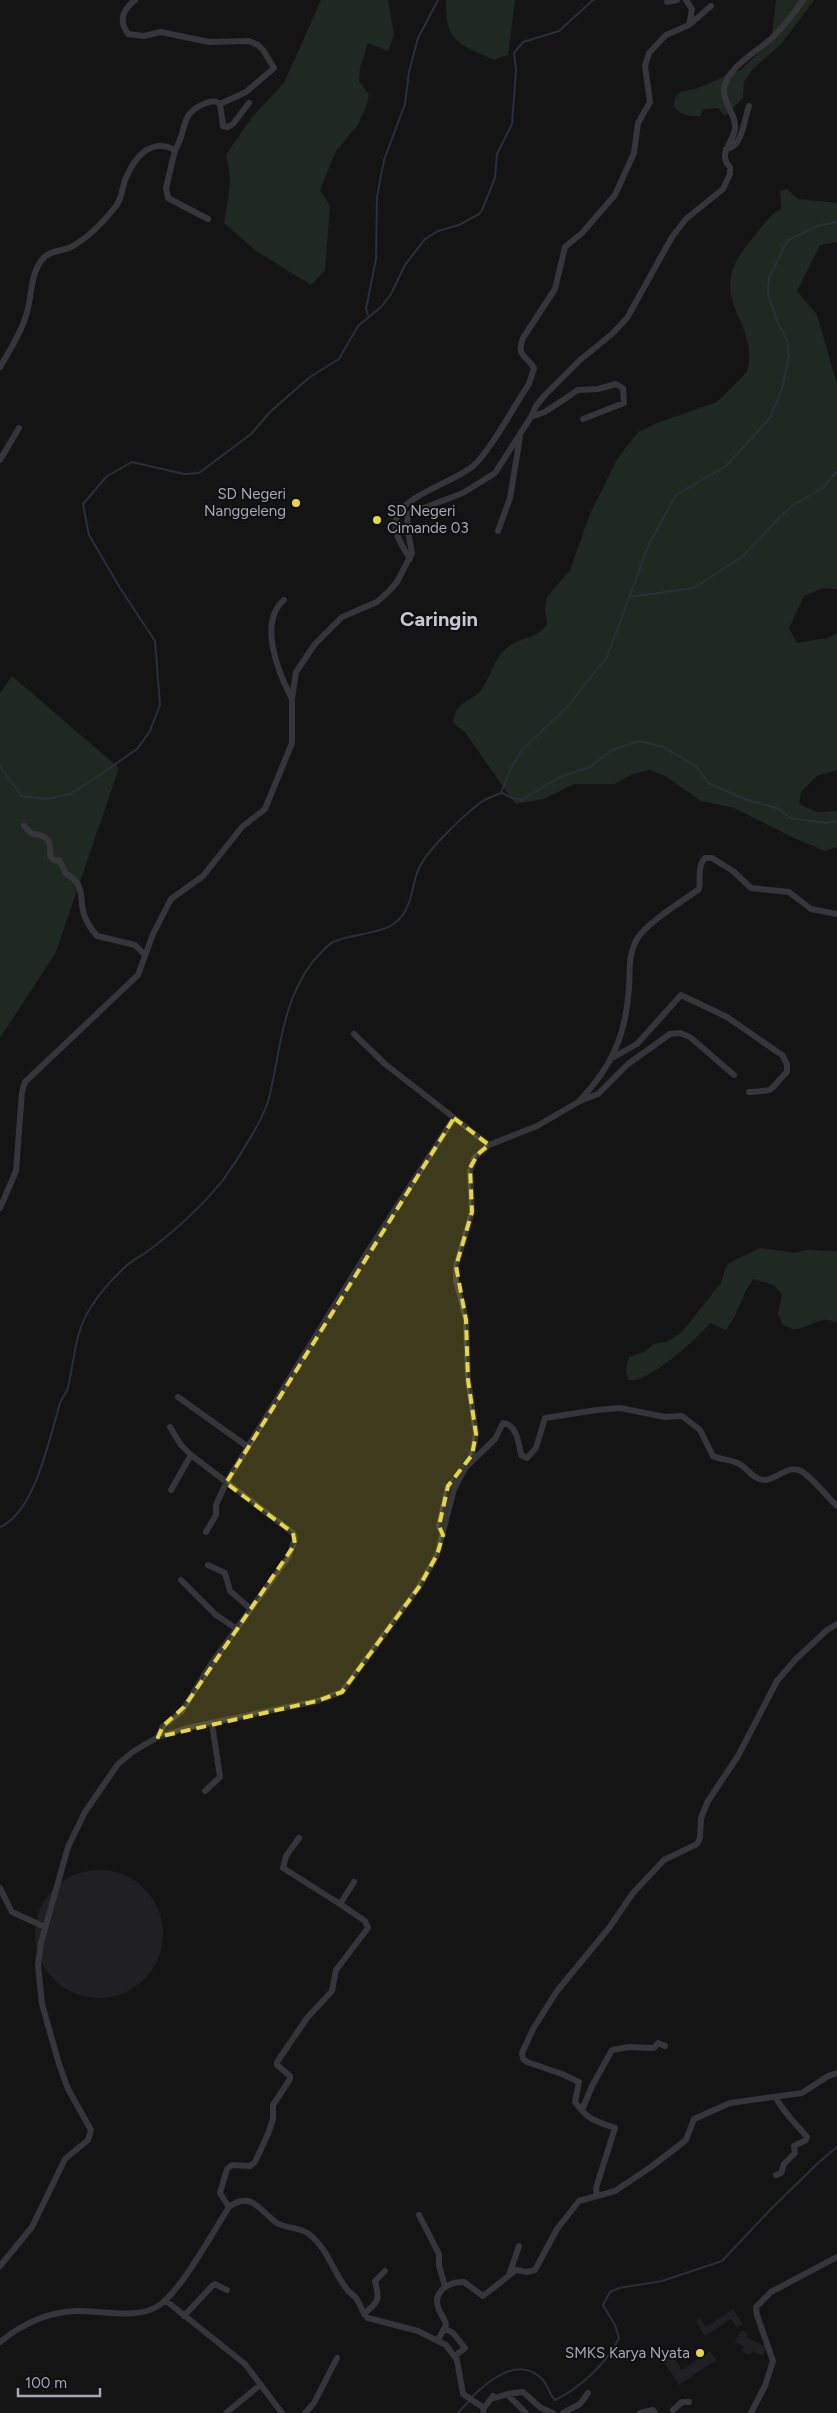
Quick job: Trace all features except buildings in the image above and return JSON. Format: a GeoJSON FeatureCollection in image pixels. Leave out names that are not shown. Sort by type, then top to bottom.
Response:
{"type":"FeatureCollection","features":[{"type":"Feature","properties":{"kind":"street"},"geometry":{"type":"LineString","coordinates":[[135,0],[126,8],[123,16],[123,27],[128,34],[144,36],[161,32],[210,42],[243,41],[258,45],[274,68],[246,92],[220,104],[213,101],[198,106],[187,114],[183,124],[182,136],[175,150],[166,188],[168,198],[208,219]]}},
{"type":"Feature","properties":{"kind":"street"},"geometry":{"type":"LineString","coordinates":[[667,2],[677,0]]}},
{"type":"Feature","properties":{"kind":"street"},"geometry":{"type":"LineString","coordinates":[[686,0],[692,9],[689,25]]}},
{"type":"Feature","properties":{"kind":"street"},"geometry":{"type":"LineString","coordinates":[[0,1208],[16,1171],[23,1085],[58,1049],[138,975],[156,927],[172,900],[203,876],[242,827],[259,816],[269,802],[292,743],[292,699],[296,672],[315,644],[342,617],[378,602],[397,582],[410,559],[413,549],[406,524],[408,514],[476,487],[494,473],[545,394],[627,318],[663,251],[679,228],[723,190],[730,174],[730,167],[724,160],[726,149],[735,131],[735,124],[724,92],[727,80],[734,70],[781,30],[803,0]]}},
{"type":"Feature","properties":{"kind":"street"},"geometry":{"type":"LineString","coordinates":[[410,559],[395,528],[397,516],[402,508],[474,466],[529,384],[534,368],[522,355],[520,344],[555,289],[565,248],[604,209],[615,195],[630,164],[634,153],[638,123],[650,102],[645,73],[646,59],[666,35],[689,25],[711,6]]}},
{"type":"Feature","properties":{"kind":"street"},"geometry":{"type":"LineString","coordinates":[[220,104],[223,126],[228,127],[233,124],[248,103]]}},
{"type":"Feature","properties":{"kind":"street"},"geometry":{"type":"LineString","coordinates":[[726,149],[731,149],[738,142],[749,106]]}},
{"type":"Feature","properties":{"kind":"street"},"geometry":{"type":"LineString","coordinates":[[0,367],[25,320],[35,273],[41,259],[48,254],[73,246],[103,220],[118,203],[129,171],[138,158],[150,147],[162,145],[175,150]]}},
{"type":"Feature","properties":{"kind":"street"},"geometry":{"type":"LineString","coordinates":[[531,417],[545,412],[578,390],[598,389],[616,384],[623,388],[624,403],[583,419]]}},
{"type":"Feature","properties":{"kind":"street"},"geometry":{"type":"LineString","coordinates":[[0,460],[19,428]]}},
{"type":"Feature","properties":{"kind":"street"},"geometry":{"type":"LineString","coordinates":[[498,531],[510,498],[520,435]]}},
{"type":"Feature","properties":{"kind":"street"},"geometry":{"type":"LineString","coordinates":[[284,600],[276,607],[273,614],[273,643],[280,676],[292,699]]}},
{"type":"Feature","properties":{"kind":"street"},"geometry":{"type":"LineString","coordinates":[[24,826],[32,834],[50,842],[52,846],[50,856],[54,860],[60,861],[66,874],[72,877],[80,886],[85,918],[97,936],[135,945],[146,955]]}},
{"type":"Feature","properties":{"kind":"street"},"geometry":{"type":"LineString","coordinates":[[580,1101],[606,1070],[614,1057],[624,1019],[629,988],[629,964],[636,942],[645,930],[699,889],[701,863],[706,858],[712,858],[728,868],[754,889],[789,892],[811,909],[837,914]]}},
{"type":"Feature","properties":{"kind":"street"},"geometry":{"type":"LineString","coordinates":[[614,1057],[637,1044],[682,995],[727,1017],[782,1055],[787,1064],[787,1072],[773,1090],[764,1093],[748,1092]]}},
{"type":"Feature","properties":{"kind":"street"},"geometry":{"type":"LineString","coordinates":[[0,2266],[32,2227],[65,2159],[88,2140],[91,2134],[90,2126],[74,2100],[62,2072],[42,2004],[37,1971],[45,1927],[68,1847],[85,1812],[118,1764],[134,1751],[158,1737],[188,1728],[317,1701],[342,1692],[419,1586],[436,1555],[459,1477],[472,1455],[476,1434],[468,1380],[466,1320],[456,1280],[456,1266],[472,1212],[470,1168],[474,1158],[489,1145],[547,1121],[580,1101],[598,1094],[628,1064],[665,1037],[674,1033],[690,1037],[734,1075]]}},
{"type":"Feature","properties":{"kind":"street"},"geometry":{"type":"LineString","coordinates":[[354,1034],[385,1064],[489,1145]]}},
{"type":"Feature","properties":{"kind":"street"},"geometry":{"type":"LineString","coordinates":[[206,1532],[216,1515],[216,1505],[226,1483],[363,1259],[454,1118]]}},
{"type":"Feature","properties":{"kind":"street"},"geometry":{"type":"LineString","coordinates":[[178,1397],[248,1447]]}},
{"type":"Feature","properties":{"kind":"street"},"geometry":{"type":"LineString","coordinates":[[464,1468],[495,1439],[503,1423],[510,1425],[514,1430],[521,1456],[527,1458],[536,1448],[545,1418],[596,1410],[632,1409],[664,1417],[682,1416],[700,1430],[713,1456],[724,1461],[735,1462],[760,1479],[767,1480],[789,1470],[802,1472],[837,1506]]}},
{"type":"Feature","properties":{"kind":"street"},"geometry":{"type":"LineString","coordinates":[[158,1737],[163,1726],[182,1711],[201,1679],[289,1556],[295,1538],[293,1533],[191,1455],[181,1445],[170,1427]]}},
{"type":"Feature","properties":{"kind":"street"},"geometry":{"type":"LineString","coordinates":[[171,1490],[191,1455]]}},
{"type":"Feature","properties":{"kind":"street"},"geometry":{"type":"LineString","coordinates":[[208,1565],[225,1573],[230,1591],[251,1609]]}},
{"type":"Feature","properties":{"kind":"street"},"geometry":{"type":"LineString","coordinates":[[181,1580],[216,1615],[237,1629]]}},
{"type":"Feature","properties":{"kind":"street"},"geometry":{"type":"LineString","coordinates":[[597,2196],[596,2188],[615,2131],[613,2127],[589,2119],[575,2102],[579,2082],[523,2059],[522,2053],[533,2029],[580,1961],[598,1942],[647,1877],[664,1860],[697,1844],[700,1838],[700,1818],[708,1801],[738,1756],[777,1681],[795,1660],[826,1630],[837,1624]]}},
{"type":"Feature","properties":{"kind":"street"},"geometry":{"type":"LineString","coordinates":[[205,1791],[219,1780],[220,1777],[212,1724]]}},
{"type":"Feature","properties":{"kind":"street"},"geometry":{"type":"LineString","coordinates":[[228,2207],[222,2200],[220,2193],[227,2169],[232,2165],[250,2166],[255,2162],[273,2119],[273,2105],[290,2079],[290,2076],[277,2062],[308,2018],[332,1991],[336,1970],[368,1928],[365,1921],[284,1868],[286,1856],[299,1838]]}},
{"type":"Feature","properties":{"kind":"street"},"geometry":{"type":"LineString","coordinates":[[340,1904],[354,1882]]}},
{"type":"Feature","properties":{"kind":"street"},"geometry":{"type":"LineString","coordinates":[[0,1888],[12,1912],[45,1927]]}},
{"type":"Feature","properties":{"kind":"street"},"geometry":{"type":"LineString","coordinates":[[582,2110],[592,2086],[612,2050],[629,2047],[654,2048],[658,2043],[665,2046]]}},
{"type":"Feature","properties":{"kind":"street"},"geometry":{"type":"LineString","coordinates":[[438,2340],[446,2328],[446,2323],[437,2302],[438,2295],[446,2287],[464,2282],[483,2296],[517,2269],[527,2272],[535,2270],[558,2229],[579,2201],[618,2189],[682,2145],[689,2136],[692,2122],[697,2117],[730,2103],[802,2093],[828,2076],[837,2073]]}},
{"type":"Feature","properties":{"kind":"street"},"geometry":{"type":"LineString","coordinates":[[776,2098],[790,2120],[797,2124],[807,2138],[794,2146],[795,2153],[784,2164],[781,2173],[776,2175]]}},
{"type":"Feature","properties":{"kind":"street"},"geometry":{"type":"LineString","coordinates":[[0,2342],[22,2325],[44,2317],[74,2311],[143,2311],[156,2307],[165,2300],[192,2264],[228,2207],[238,2201],[253,2203],[277,2223],[301,2230],[310,2235],[325,2251],[346,2290],[354,2294],[364,2314],[372,2320],[411,2329],[438,2340],[455,2356],[460,2374],[461,2390],[465,2396],[483,2408],[493,2396],[495,2398],[506,2394],[523,2392],[541,2408],[553,2413]]}},
{"type":"Feature","properties":{"kind":"street"},"geometry":{"type":"LineString","coordinates":[[419,2216],[439,2254],[439,2265],[446,2287]]}},
{"type":"Feature","properties":{"kind":"street"},"geometry":{"type":"LineString","coordinates":[[509,2275],[518,2246]]}},
{"type":"Feature","properties":{"kind":"street"},"geometry":{"type":"LineString","coordinates":[[751,2413],[765,2386],[773,2361],[756,2307],[771,2292],[837,2257]]}},
{"type":"Feature","properties":{"kind":"street"},"geometry":{"type":"LineString","coordinates":[[364,2314],[376,2303],[379,2293],[375,2281],[385,2271]]}},
{"type":"Feature","properties":{"kind":"street"},"geometry":{"type":"LineString","coordinates":[[184,2316],[215,2284],[227,2290]]}},
{"type":"Feature","properties":{"kind":"street"},"geometry":{"type":"LineString","coordinates":[[165,2300],[245,2364],[282,2413]]}},
{"type":"Feature","properties":{"kind":"street"},"geometry":{"type":"LineString","coordinates":[[446,2328],[453,2333],[465,2348],[455,2356]]}},
{"type":"Feature","properties":{"kind":"street"},"geometry":{"type":"LineString","coordinates":[[305,2413],[314,2402],[337,2358]]}},
{"type":"Feature","properties":{"kind":"street"},"geometry":{"type":"LineString","coordinates":[[226,2413],[260,2385]]}},
{"type":"Feature","properties":{"kind":"street"},"geometry":{"type":"LineString","coordinates":[[563,2413],[580,2404],[588,2393]]}},
{"type":"Feature","properties":{"kind":"street"},"geometry":{"type":"LineString","coordinates":[[506,2394],[526,2413]]}},
{"type":"Feature","properties":{"kind":"street"},"geometry":{"type":"LineString","coordinates":[[673,2412],[682,2402],[689,2402]]}},
{"type":"Feature","properties":{"kind":"street"},"geometry":{"type":"LineString","coordinates":[[640,2413],[652,2410],[655,2413]]}},
{"type":"Feature","properties":{"kind":"highlighted area"},"geometry":{"type":"Polygon","coordinates":[[[454,1118],[489,1145],[478,1154],[470,1168],[472,1212],[456,1266],[466,1320],[468,1380],[476,1434],[472,1455],[448,1486],[439,1526],[443,1535],[437,1555],[419,1587],[342,1692],[317,1701],[158,1737],[163,1726],[184,1707],[295,1544],[293,1533],[226,1483],[454,1118]]]}},
{"type":"Feature","properties":{"kind":"shaded area"},"geometry":{"type":"Polygon","coordinates":[[[321,0],[388,0],[394,35],[388,51],[368,43],[360,68],[359,81],[369,95],[366,107],[357,126],[336,151],[320,190],[330,206],[325,270],[311,285],[256,251],[224,223],[229,181],[226,155],[253,116],[284,83],[321,0]]]}},
{"type":"Feature","properties":{"kind":"shaded area"},"geometry":{"type":"Polygon","coordinates":[[[446,0],[515,0],[508,55],[494,60],[472,50],[457,40],[448,26],[446,0]]]}},
{"type":"Feature","properties":{"kind":"shaded area"},"geometry":{"type":"Polygon","coordinates":[[[776,0],[814,0],[782,43],[752,70],[744,82],[743,98],[725,116],[718,108],[703,109],[701,116],[686,115],[677,110],[674,107],[675,98],[681,92],[698,88],[730,72],[739,71],[771,42],[776,0]]]}},
{"type":"Feature","properties":{"kind":"shaded area"},"geometry":{"type":"Polygon","coordinates":[[[787,189],[798,199],[837,203],[837,242],[820,245],[797,291],[817,315],[837,384],[837,589],[823,588],[804,596],[789,628],[797,643],[827,638],[837,633],[837,770],[817,776],[801,792],[799,804],[817,812],[837,811],[837,847],[825,851],[796,839],[734,808],[701,801],[665,776],[650,770],[633,774],[614,784],[574,784],[544,799],[515,804],[465,732],[453,723],[454,716],[461,706],[482,689],[503,651],[513,644],[539,633],[547,624],[545,610],[547,597],[570,570],[590,514],[617,459],[638,432],[657,423],[717,402],[747,372],[749,353],[746,337],[731,293],[731,277],[737,260],[752,239],[768,219],[781,209],[780,191],[787,189]]]}},
{"type":"Feature","properties":{"kind":"shaded area"},"geometry":{"type":"Polygon","coordinates":[[[12,676],[119,768],[56,952],[0,1038],[0,693],[12,676]]]}},
{"type":"Feature","properties":{"kind":"shaded area"},"geometry":{"type":"Polygon","coordinates":[[[760,1248],[795,1253],[806,1250],[837,1251],[837,1323],[826,1320],[794,1329],[783,1325],[778,1314],[782,1294],[774,1285],[753,1279],[726,1330],[710,1323],[672,1359],[647,1375],[636,1380],[628,1380],[626,1370],[629,1357],[644,1352],[654,1344],[666,1342],[681,1333],[721,1283],[727,1264],[760,1248]]]}},
{"type":"Feature","properties":{"kind":"shaded area"},"geometry":{"type":"Polygon","coordinates":[[[99,1870],[123,1875],[135,1881],[144,1889],[152,1898],[158,1910],[163,1934],[158,1958],[152,1970],[144,1979],[135,1987],[123,1993],[99,1998],[75,1993],[63,1987],[54,1979],[46,1970],[40,1958],[35,1934],[40,1910],[46,1898],[54,1889],[63,1881],[75,1875],[99,1870]]]}},
{"type":"Feature","properties":{"kind":"shaded area"},"geometry":{"type":"Polygon","coordinates":[[[733,2309],[743,2324],[737,2328],[731,2319],[705,2336],[696,2321],[700,2318],[706,2327],[733,2309]]]}},
{"type":"Feature","properties":{"kind":"shaded area"},"geometry":{"type":"Polygon","coordinates":[[[741,2330],[747,2333],[746,2337],[767,2347],[763,2356],[752,2351],[750,2355],[742,2351],[744,2346],[735,2342],[741,2330]]]}},
{"type":"Feature","properties":{"kind":"shaded area"},"geometry":{"type":"Polygon","coordinates":[[[710,2351],[716,2360],[679,2385],[663,2361],[672,2355],[682,2370],[710,2351]]]}},
{"type":"Feature","properties":{"kind":"waterway"},"geometry":{"type":"LineString","coordinates":[[368,315],[366,309],[376,259],[377,197],[384,160],[405,104],[409,72],[418,38],[438,0]]}},
{"type":"Feature","properties":{"kind":"waterway"},"geometry":{"type":"LineString","coordinates":[[0,765],[22,796],[47,799],[70,794],[137,749],[150,731],[160,705],[155,641],[120,588],[89,535],[83,504],[107,476],[132,462],[184,474],[199,473],[251,434],[271,411],[310,377],[339,359],[358,326],[381,307],[391,294],[405,265],[425,239],[438,231],[459,225],[479,214],[482,210],[495,178],[497,154],[512,124],[516,70],[514,53],[523,42],[559,31],[593,0]]}},
{"type":"Feature","properties":{"kind":"waterway"},"geometry":{"type":"LineString","coordinates":[[0,1527],[12,1519],[23,1506],[32,1490],[46,1453],[60,1403],[67,1389],[79,1334],[84,1319],[94,1303],[125,1267],[171,1232],[207,1198],[229,1172],[256,1128],[269,1098],[288,1010],[302,977],[313,961],[333,942],[388,927],[402,916],[406,910],[419,868],[430,852],[473,808],[501,793],[510,770],[522,750],[567,707],[607,657],[649,544],[676,495],[726,466],[770,418],[782,389],[789,356],[787,340],[777,321],[768,294],[769,278],[787,241],[820,225],[837,222]]}},
{"type":"Feature","properties":{"kind":"waterway"},"geometry":{"type":"LineString","coordinates":[[629,597],[694,588],[743,556],[793,505],[823,488],[837,471]]}},
{"type":"Feature","properties":{"kind":"waterway"},"geometry":{"type":"LineString","coordinates":[[502,793],[522,800],[560,777],[590,767],[612,750],[639,741],[663,747],[696,766],[708,783],[747,800],[777,808],[791,818],[825,823],[837,821]]}},
{"type":"Feature","properties":{"kind":"waterway"},"geometry":{"type":"LineString","coordinates":[[472,2397],[496,2377],[515,2370],[525,2370],[534,2373],[543,2380],[555,2400],[574,2389],[592,2374],[608,2356],[619,2338],[615,2325],[603,2305],[610,2292],[619,2288],[662,2281],[722,2261],[770,2210],[837,2147]]}},
{"type":"Feature","properties":{"kind":"waterway"},"geometry":{"type":"LineString","coordinates":[[458,2413],[469,2401]]}},
{"type":"Feature","properties":{"kind":"place","name":"SD Negeri Nanggeleng"},"geometry":{"type":"Point","coordinates":[296,503]}},
{"type":"Feature","properties":{"kind":"place","name":"SD Negeri Cimande 03"},"geometry":{"type":"Point","coordinates":[377,520]}},
{"type":"Feature","properties":{"kind":"place","name":"SMKS Karya Nyata"},"geometry":{"type":"Point","coordinates":[700,2353]}},
{"type":"Feature","properties":{"kind":"district","name":"Caringin"},"geometry":{"type":"Point","coordinates":[439,619]}}]}
